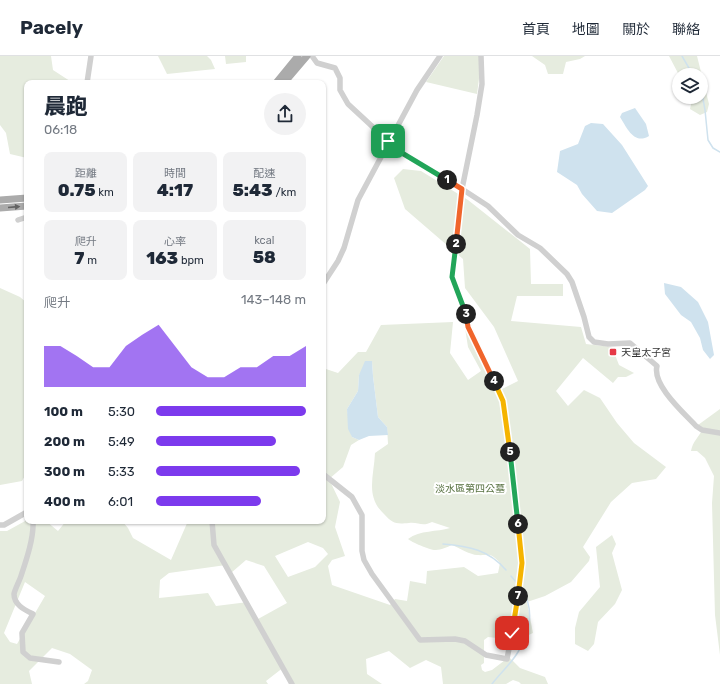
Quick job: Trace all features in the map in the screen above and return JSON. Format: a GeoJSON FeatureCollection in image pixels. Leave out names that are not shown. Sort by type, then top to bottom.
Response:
{"type":"FeatureCollection","features":[{"type":"Feature","properties":{"kind":"main road"},"geometry":{"type":"LineString","coordinates":[[278,80],[298,56]]}},
{"type":"Feature","properties":{"kind":"main road"},"geometry":{"type":"LineString","coordinates":[[287,80],[307,56]]}},
{"type":"Feature","properties":{"kind":"main road"},"geometry":{"type":"LineString","coordinates":[[0,200],[24,198]]}},
{"type":"Feature","properties":{"kind":"main road"},"geometry":{"type":"LineString","coordinates":[[0,208],[24,206]]}},
{"type":"Feature","properties":{"kind":"street"},"geometry":{"type":"LineString","coordinates":[[87,80],[91,56]]}},
{"type":"Feature","properties":{"kind":"street"},"geometry":{"type":"LineString","coordinates":[[312,56],[317,62],[335,68],[340,78],[340,90],[348,104],[388,143],[488,206],[518,235],[540,248],[567,274],[584,317],[589,337],[594,342],[608,344],[630,343],[657,366],[656,371],[665,391],[696,426],[702,430],[720,433]]}},
{"type":"Feature","properties":{"kind":"street"},"geometry":{"type":"LineString","coordinates":[[326,279],[338,261],[344,248],[358,200],[417,90],[440,56]]}},
{"type":"Feature","properties":{"kind":"street"},"geometry":{"type":"LineString","coordinates":[[326,476],[352,497],[362,515],[362,551],[364,560],[372,574],[420,640],[455,639],[465,641],[486,655],[507,659],[522,563],[514,481],[503,401],[468,327],[466,313],[452,277],[462,189],[478,115],[482,84],[481,56]]}},
{"type":"Feature","properties":{"kind":"street"},"geometry":{"type":"LineString","coordinates":[[18,220],[24,218]]}},
{"type":"Feature","properties":{"kind":"street"},"geometry":{"type":"LineString","coordinates":[[0,525],[4,525],[24,514]]}},
{"type":"Feature","properties":{"kind":"street"},"geometry":{"type":"LineString","coordinates":[[33,524],[26,561],[14,594],[17,602],[22,608],[33,614],[22,633],[23,652],[30,658],[59,662]]}},
{"type":"Feature","properties":{"kind":"street"},"geometry":{"type":"LineString","coordinates":[[212,524],[214,545],[292,684]]}},
{"type":"Feature","properties":{"kind":"green space"},"geometry":{"type":"Polygon","coordinates":[[[0,56],[51,56],[53,70],[68,80],[24,80],[24,157],[10,154],[6,133],[0,125],[0,56]]]}},
{"type":"Feature","properties":{"kind":"green space"},"geometry":{"type":"Polygon","coordinates":[[[158,56],[207,56],[211,60],[215,69],[167,74],[158,56]]]}},
{"type":"Feature","properties":{"kind":"green space"},"geometry":{"type":"Polygon","coordinates":[[[225,56],[246,56],[246,62],[226,64],[225,56]]]}},
{"type":"Feature","properties":{"kind":"green space"},"geometry":{"type":"Polygon","coordinates":[[[444,56],[482,56],[477,94],[426,82],[444,56]]]}},
{"type":"Feature","properties":{"kind":"green space"},"geometry":{"type":"Polygon","coordinates":[[[532,56],[585,56],[580,59],[566,62],[563,74],[548,74],[545,65],[532,56]]]}},
{"type":"Feature","properties":{"kind":"green space"},"geometry":{"type":"Polygon","coordinates":[[[669,56],[697,56],[700,68],[675,68],[669,56]]]}},
{"type":"Feature","properties":{"kind":"green space"},"geometry":{"type":"Polygon","coordinates":[[[708,100],[709,104],[707,112],[700,115],[690,109],[691,104],[708,104],[708,100]]]}},
{"type":"Feature","properties":{"kind":"green space","name":"淡水區第四公墓"},"geometry":{"type":"Polygon","coordinates":[[[403,169],[421,171],[468,200],[530,249],[531,284],[563,284],[563,296],[517,296],[511,321],[581,327],[586,344],[612,347],[619,365],[634,373],[626,377],[618,377],[613,383],[583,358],[556,391],[568,406],[584,390],[600,398],[617,423],[634,443],[666,467],[656,479],[632,483],[611,502],[583,547],[590,557],[589,561],[571,582],[545,596],[527,602],[533,633],[520,639],[519,643],[516,645],[506,639],[488,637],[484,640],[484,663],[481,665],[482,670],[485,672],[492,670],[509,657],[520,668],[545,677],[548,684],[521,684],[513,680],[506,684],[443,684],[441,667],[426,660],[410,668],[389,651],[366,659],[367,674],[382,684],[293,684],[284,667],[266,681],[268,684],[84,684],[88,681],[92,670],[70,654],[52,648],[29,671],[32,684],[0,684],[0,531],[7,531],[24,522],[24,524],[50,524],[58,531],[64,524],[125,524],[133,538],[171,560],[187,524],[326,524],[326,369],[338,373],[358,352],[366,352],[381,325],[453,322],[450,353],[468,380],[481,371],[468,347],[465,328],[498,391],[518,381],[494,327],[465,288],[463,259],[405,209],[394,178],[403,169]],[[372,361],[359,375],[358,391],[347,409],[352,437],[359,440],[351,445],[343,467],[329,479],[340,502],[335,527],[345,556],[332,560],[328,566],[332,585],[390,605],[395,599],[407,601],[410,581],[426,584],[427,571],[464,567],[478,576],[498,573],[500,563],[491,555],[474,555],[452,545],[440,550],[434,550],[408,539],[418,534],[450,528],[432,522],[423,524],[395,523],[392,522],[378,507],[374,500],[372,485],[375,453],[388,444],[387,427],[378,417],[372,361]],[[308,542],[275,556],[288,577],[315,567],[328,554],[323,548],[308,542]],[[246,560],[231,573],[226,565],[169,573],[160,580],[159,598],[208,593],[216,606],[248,602],[258,619],[287,603],[264,566],[246,560]],[[25,582],[4,633],[10,642],[17,644],[45,596],[25,582]]]}},
{"type":"Feature","properties":{"kind":"green space"},"geometry":{"type":"Polygon","coordinates":[[[0,288],[20,297],[24,300],[24,477],[22,481],[0,485],[0,288]]]}},
{"type":"Feature","properties":{"kind":"green space"},"geometry":{"type":"Polygon","coordinates":[[[720,409],[720,655],[715,615],[712,503],[714,476],[705,458],[697,451],[691,451],[694,442],[703,429],[698,425],[720,409]]]}},
{"type":"Feature","properties":{"kind":"green space"},"geometry":{"type":"Polygon","coordinates":[[[612,535],[616,544],[612,553],[622,590],[615,604],[598,622],[594,644],[588,651],[575,644],[575,628],[579,612],[600,587],[596,547],[612,535]]]}},
{"type":"Feature","properties":{"kind":"water"},"geometry":{"type":"Polygon","coordinates":[[[635,108],[646,124],[649,136],[644,138],[635,137],[628,130],[620,117],[622,113],[635,108]]]}},
{"type":"Feature","properties":{"kind":"water"},"geometry":{"type":"Polygon","coordinates":[[[591,123],[603,124],[622,145],[648,186],[645,190],[612,213],[597,211],[582,194],[577,185],[557,172],[560,151],[578,144],[585,126],[591,123]]]}},
{"type":"Feature","properties":{"kind":"water"},"geometry":{"type":"Polygon","coordinates":[[[664,283],[681,287],[698,302],[708,322],[714,355],[710,359],[703,350],[700,338],[691,322],[681,315],[665,294],[664,283]]]}},
{"type":"Feature","properties":{"kind":"water"},"geometry":{"type":"Polygon","coordinates":[[[365,361],[372,361],[378,417],[387,427],[388,435],[369,436],[359,440],[352,437],[348,429],[347,409],[358,391],[359,375],[365,361]]]}},
{"type":"Feature","properties":{"kind":"waterway"},"geometry":{"type":"LineString","coordinates":[[682,56],[689,68]]}},
{"type":"Feature","properties":{"kind":"waterway"},"geometry":{"type":"LineString","coordinates":[[704,104],[708,140],[713,148],[720,152]]}},
{"type":"Feature","properties":{"kind":"waterway"},"geometry":{"type":"LineString","coordinates":[[443,544],[478,550],[493,558],[506,570]]}},
{"type":"Feature","properties":{"kind":"waterway"},"geometry":{"type":"LineString","coordinates":[[511,576],[516,582]]}},
{"type":"Feature","properties":{"kind":"waterway"},"geometry":{"type":"LineString","coordinates":[[492,684],[515,656],[526,637],[530,613],[529,605],[522,590]]}},
{"type":"Feature","properties":{"kind":"place","name":"天皇太子宮"},"geometry":{"type":"Point","coordinates":[613,352]}},
{"type":"Feature","properties":{"kind":"route"},"geometry":{"type":"LineString","coordinates":[[388,141],[387,144],[462,189],[452,277],[460,301],[466,313],[468,327],[503,401],[514,481],[522,563],[512,633]]}}]}
